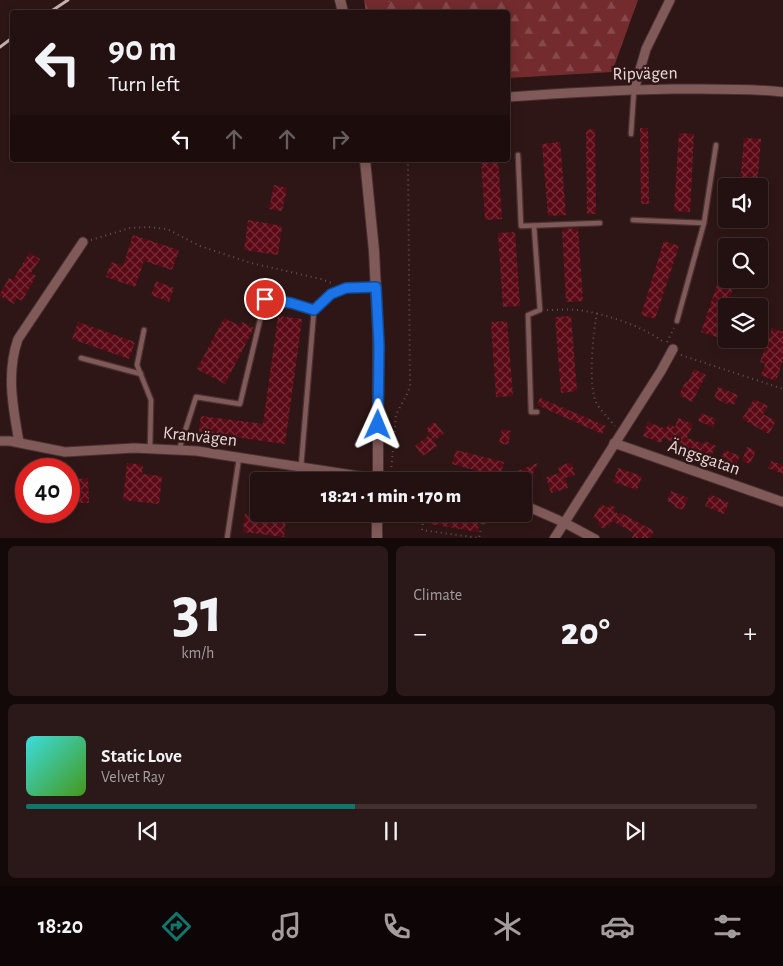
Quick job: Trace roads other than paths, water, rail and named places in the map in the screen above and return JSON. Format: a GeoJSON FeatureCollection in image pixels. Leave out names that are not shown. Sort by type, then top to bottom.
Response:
{"type":"FeatureCollection","features":[{"type":"Feature","properties":{"kind":"street"},"geometry":{"type":"LineString","coordinates":[[634,90],[646,49],[670,0]]}},
{"type":"Feature","properties":{"kind":"street","name":"Ripvägen"},"geometry":{"type":"LineString","coordinates":[[510,97],[634,90],[721,88],[783,92]]}},
{"type":"Feature","properties":{"kind":"street"},"geometry":{"type":"LineString","coordinates":[[365,162],[376,287],[379,372],[378,472]]}},
{"type":"Feature","properties":{"kind":"street"},"geometry":{"type":"LineString","coordinates":[[19,442],[10,384],[13,352],[18,339],[84,242]]}},
{"type":"Feature","properties":{"kind":"street"},"geometry":{"type":"LineString","coordinates":[[554,538],[661,371],[670,346]]}},
{"type":"Feature","properties":{"kind":"street","name":"Kranvägen"},"geometry":{"type":"LineString","coordinates":[[0,441],[19,442],[65,452],[150,448],[197,451],[331,472]]}},
{"type":"Feature","properties":{"kind":"street","name":"Ängsgatan"},"geometry":{"type":"LineString","coordinates":[[614,443],[783,502]]}},
{"type":"Feature","properties":{"kind":"street"},"geometry":{"type":"LineString","coordinates":[[532,509],[595,538]]}},
{"type":"Feature","properties":{"kind":"street"},"geometry":{"type":"LineString","coordinates":[[377,522],[377,538]]}},
{"type":"Feature","properties":{"kind":"lane"},"geometry":{"type":"LineString","coordinates":[[631,134],[634,90]]}},
{"type":"Feature","properties":{"kind":"lane"},"geometry":{"type":"LineString","coordinates":[[677,322],[704,223],[716,145]]}},
{"type":"Feature","properties":{"kind":"lane"},"geometry":{"type":"LineString","coordinates":[[518,155],[521,226],[600,223]]}},
{"type":"Feature","properties":{"kind":"lane"},"geometry":{"type":"LineString","coordinates":[[633,220],[704,223]]}},
{"type":"Feature","properties":{"kind":"lane"},"geometry":{"type":"LineString","coordinates":[[534,226],[540,310],[528,315],[531,412],[537,412]]}},
{"type":"Feature","properties":{"kind":"lane"},"geometry":{"type":"LineString","coordinates":[[301,467],[314,310],[331,294],[346,288],[376,287]]}},
{"type":"Feature","properties":{"kind":"lane"},"geometry":{"type":"LineString","coordinates":[[179,450],[196,397],[240,404],[265,299],[291,303],[314,310]]}},
{"type":"Feature","properties":{"kind":"lane"},"geometry":{"type":"LineString","coordinates":[[144,330],[137,365],[151,400],[150,448]]}},
{"type":"Feature","properties":{"kind":"lane"},"geometry":{"type":"LineString","coordinates":[[81,358],[141,374]]}},
{"type":"Feature","properties":{"kind":"lane"},"geometry":{"type":"LineString","coordinates":[[227,538],[239,458]]}},
{"type":"Feature","properties":{"kind":"railway"},"geometry":{"type":"LineString","coordinates":[[53,10],[68,0]]}},
{"type":"Feature","properties":{"kind":"railway"},"geometry":{"type":"LineString","coordinates":[[0,47],[10,40]]}}]}
